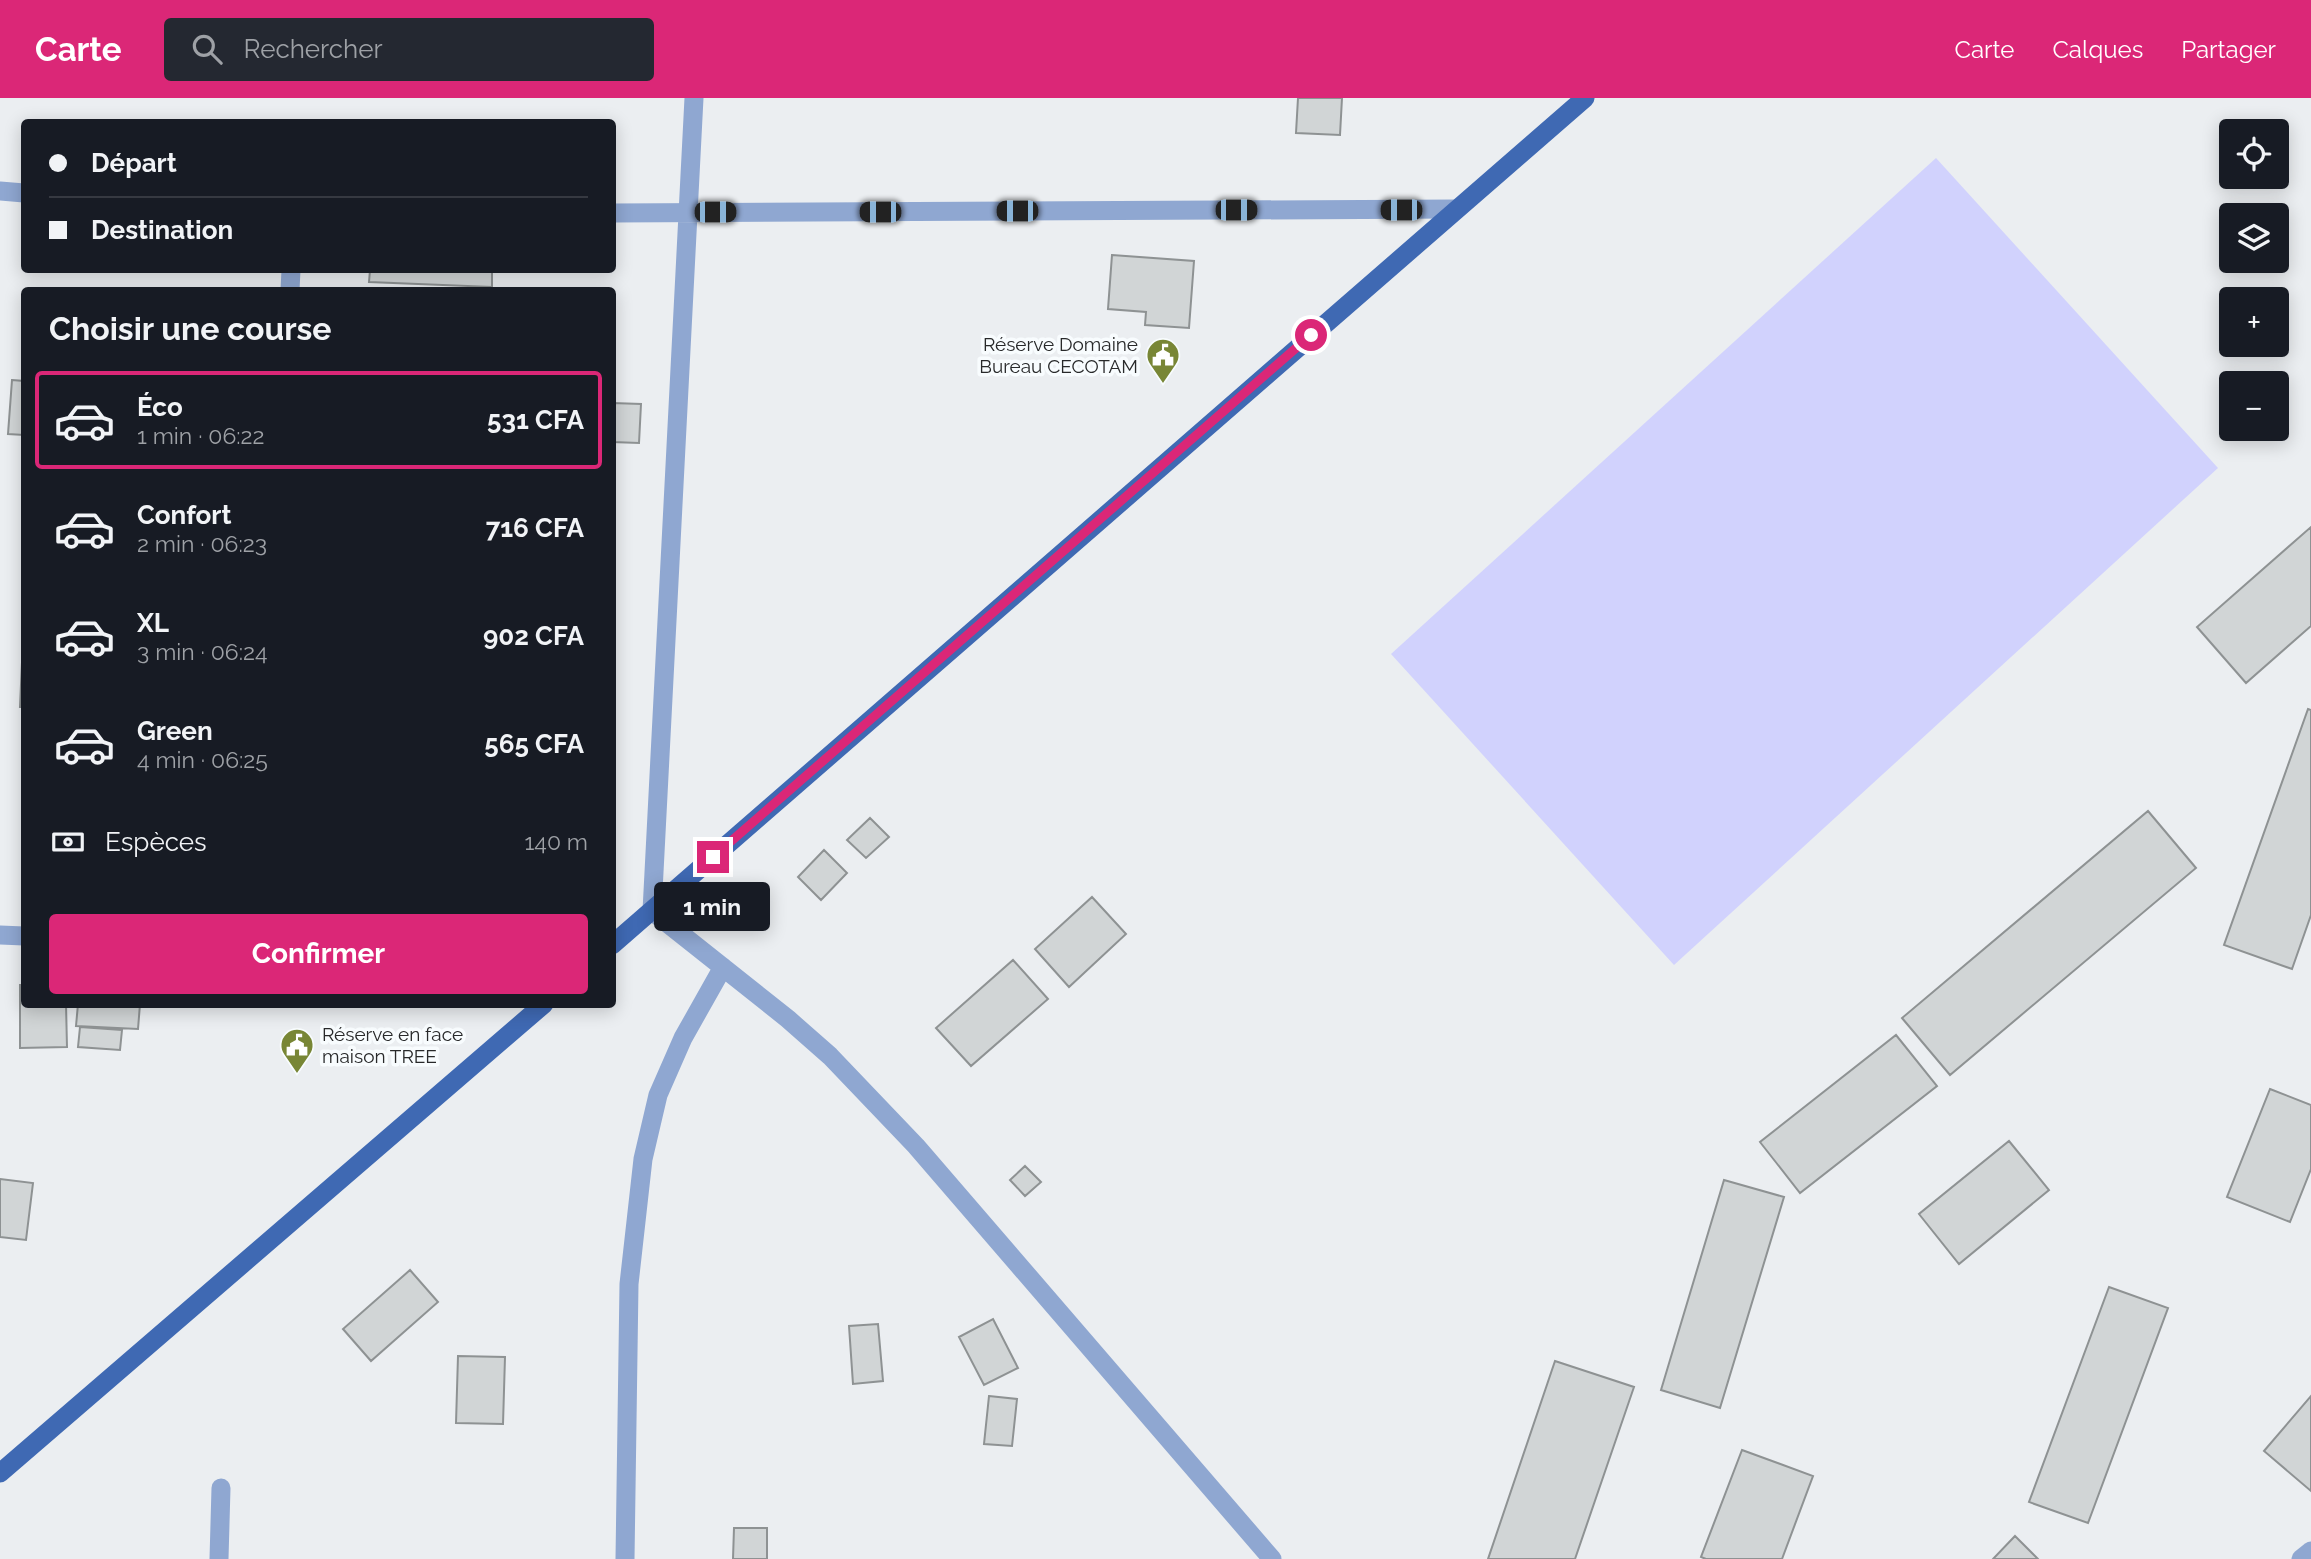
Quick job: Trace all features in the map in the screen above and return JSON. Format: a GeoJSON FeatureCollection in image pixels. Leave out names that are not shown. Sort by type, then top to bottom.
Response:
{"type":"FeatureCollection","features":[{"type":"Feature","properties":{"kind":"main road"},"geometry":{"type":"LineString","coordinates":[[616,942],[1585,98]]}},
{"type":"Feature","properties":{"kind":"main road"},"geometry":{"type":"LineString","coordinates":[[0,1473],[539,1008]]}},
{"type":"Feature","properties":{"kind":"street"},"geometry":{"type":"LineString","coordinates":[[694,98],[652,911],[830,1056],[916,1146],[1272,1559]]}},
{"type":"Feature","properties":{"kind":"street"},"geometry":{"type":"LineString","coordinates":[[0,191],[21,193]]}},
{"type":"Feature","properties":{"kind":"street"},"geometry":{"type":"LineString","coordinates":[[616,213],[1455,209]]}},
{"type":"Feature","properties":{"kind":"street"},"geometry":{"type":"LineString","coordinates":[[0,935],[21,936]]}},
{"type":"Feature","properties":{"kind":"street"},"geometry":{"type":"LineString","coordinates":[[625,1559],[629,1284],[643,1159],[658,1096],[683,1038],[723,967]]}},
{"type":"Feature","properties":{"kind":"street"},"geometry":{"type":"LineString","coordinates":[[219,1559],[221,1488]]}},
{"type":"Feature","properties":{"kind":"street"},"geometry":{"type":"LineString","coordinates":[[2301,1559],[2311,1550]]}},
{"type":"Feature","properties":{"kind":"shaded area"},"geometry":{"type":"Polygon","coordinates":[[[1936,158],[2218,468],[1674,965],[1391,654],[1936,158]]]}},
{"type":"Feature","properties":{"kind":"building"},"geometry":{"type":"Polygon","coordinates":[[[1298,98],[1342,98],[1340,135],[1296,133],[1298,98]]]}},
{"type":"Feature","properties":{"kind":"building"},"geometry":{"type":"Polygon","coordinates":[[[1112,255],[1194,261],[1189,328],[1145,325],[1146,312],[1108,309],[1112,255]]]}},
{"type":"Feature","properties":{"kind":"building"},"geometry":{"type":"Polygon","coordinates":[[[370,273],[492,273],[492,287],[369,282],[370,273]]]}},
{"type":"Feature","properties":{"kind":"building"},"geometry":{"type":"Polygon","coordinates":[[[12,380],[21,381],[21,435],[8,434],[12,380]]]}},
{"type":"Feature","properties":{"kind":"building"},"geometry":{"type":"Polygon","coordinates":[[[616,403],[641,404],[639,443],[616,442],[616,403]]]}},
{"type":"Feature","properties":{"kind":"building"},"geometry":{"type":"Polygon","coordinates":[[[2311,527],[2311,626],[2246,683],[2197,627],[2311,527]]]}},
{"type":"Feature","properties":{"kind":"building"},"geometry":{"type":"Polygon","coordinates":[[[2308,709],[2311,710],[2311,915],[2292,969],[2224,945],[2308,709]]]}},
{"type":"Feature","properties":{"kind":"building"},"geometry":{"type":"Polygon","coordinates":[[[2148,811],[2196,868],[1950,1075],[1902,1018],[2148,811]]]}},
{"type":"Feature","properties":{"kind":"building"},"geometry":{"type":"Polygon","coordinates":[[[870,818],[889,837],[866,858],[847,840],[870,818]]]}},
{"type":"Feature","properties":{"kind":"building"},"geometry":{"type":"Polygon","coordinates":[[[824,850],[847,873],[821,900],[798,877],[824,850]]]}},
{"type":"Feature","properties":{"kind":"building"},"geometry":{"type":"Polygon","coordinates":[[[1092,897],[1126,934],[1069,987],[1035,949],[1092,897]]]}},
{"type":"Feature","properties":{"kind":"building"},"geometry":{"type":"Polygon","coordinates":[[[1013,960],[1048,999],[971,1066],[936,1028],[1013,960]]]}},
{"type":"Feature","properties":{"kind":"building"},"geometry":{"type":"Polygon","coordinates":[[[21,985],[21,1008],[66,1008],[67,1047],[20,1048],[21,985]]]}},
{"type":"Feature","properties":{"kind":"building"},"geometry":{"type":"Polygon","coordinates":[[[78,1008],[140,1008],[138,1029],[76,1026],[78,1008]]]}},
{"type":"Feature","properties":{"kind":"building"},"geometry":{"type":"Polygon","coordinates":[[[80,1027],[122,1030],[120,1050],[78,1047],[80,1027]]]}},
{"type":"Feature","properties":{"kind":"building"},"geometry":{"type":"Polygon","coordinates":[[[1896,1035],[1937,1086],[1800,1193],[1760,1142],[1896,1035]]]}},
{"type":"Feature","properties":{"kind":"building"},"geometry":{"type":"Polygon","coordinates":[[[2270,1089],[2311,1105],[2311,1169],[2290,1222],[2227,1197],[2270,1089]]]}},
{"type":"Feature","properties":{"kind":"building"},"geometry":{"type":"Polygon","coordinates":[[[2009,1141],[2049,1190],[1959,1264],[1919,1214],[2009,1141]]]}},
{"type":"Feature","properties":{"kind":"building"},"geometry":{"type":"Polygon","coordinates":[[[1025,1166],[1041,1182],[1025,1196],[1010,1180],[1025,1166]]]}},
{"type":"Feature","properties":{"kind":"building"},"geometry":{"type":"Polygon","coordinates":[[[0,1179],[33,1183],[26,1240],[0,1237],[0,1179]]]}},
{"type":"Feature","properties":{"kind":"building"},"geometry":{"type":"Polygon","coordinates":[[[1724,1180],[1784,1197],[1720,1408],[1661,1390],[1724,1180]]]}},
{"type":"Feature","properties":{"kind":"building"},"geometry":{"type":"Polygon","coordinates":[[[410,1270],[438,1302],[371,1361],[343,1329],[410,1270]]]}},
{"type":"Feature","properties":{"kind":"building"},"geometry":{"type":"Polygon","coordinates":[[[2109,1287],[2168,1308],[2088,1523],[2029,1502],[2109,1287]]]}},
{"type":"Feature","properties":{"kind":"building"},"geometry":{"type":"Polygon","coordinates":[[[993,1319],[1018,1368],[984,1385],[959,1337],[993,1319]]]}},
{"type":"Feature","properties":{"kind":"building"},"geometry":{"type":"Polygon","coordinates":[[[878,1324],[883,1381],[853,1384],[849,1326],[878,1324]]]}},
{"type":"Feature","properties":{"kind":"building"},"geometry":{"type":"Polygon","coordinates":[[[458,1356],[505,1357],[503,1424],[456,1423],[458,1356]]]}},
{"type":"Feature","properties":{"kind":"building"},"geometry":{"type":"Polygon","coordinates":[[[1555,1361],[1634,1387],[1575,1559],[1488,1559],[1555,1361]]]}},
{"type":"Feature","properties":{"kind":"building"},"geometry":{"type":"Polygon","coordinates":[[[989,1396],[1017,1399],[1012,1446],[984,1444],[989,1396]]]}},
{"type":"Feature","properties":{"kind":"building"},"geometry":{"type":"Polygon","coordinates":[[[2311,1396],[2311,1491],[2264,1451],[2311,1396]]]}},
{"type":"Feature","properties":{"kind":"building"},"geometry":{"type":"Polygon","coordinates":[[[1742,1450],[1813,1476],[1782,1559],[1701,1557],[1742,1450]]]}},
{"type":"Feature","properties":{"kind":"building"},"geometry":{"type":"Polygon","coordinates":[[[734,1528],[767,1528],[767,1559],[733,1559],[734,1528]]]}},
{"type":"Feature","properties":{"kind":"building"},"geometry":{"type":"Polygon","coordinates":[[[2015,1536],[2038,1559],[1993,1559],[2015,1536]]]}},
{"type":"Feature","properties":{"kind":"place","name":"Réserve Domaine Bureau CECOTAM"},"geometry":{"type":"Point","coordinates":[1163,385]}},
{"type":"Feature","properties":{"kind":"place","name":"Réserve en face maison TREE"},"geometry":{"type":"Point","coordinates":[297,1075]}},
{"type":"Feature","properties":{"kind":"route"},"geometry":{"type":"LineString","coordinates":[[713,857],[1311,335]]}}]}
